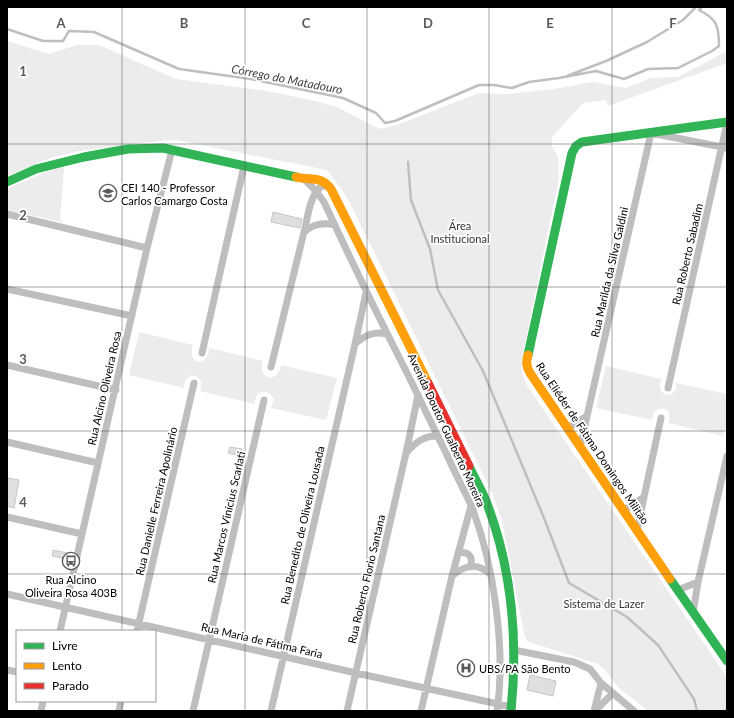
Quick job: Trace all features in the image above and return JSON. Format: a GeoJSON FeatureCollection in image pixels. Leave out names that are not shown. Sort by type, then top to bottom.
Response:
{"type":"FeatureCollection","features":[{"type":"Feature","properties":{"kind":"street"},"geometry":{"type":"LineString","coordinates":[[651,132],[727,123]]}},
{"type":"Feature","properties":{"kind":"street","name":"Rua Roberto Sabadim"},"geometry":{"type":"LineString","coordinates":[[668,388],[724,148],[727,123]]}},
{"type":"Feature","properties":{"kind":"street"},"geometry":{"type":"LineString","coordinates":[[651,132],[724,148]]}},
{"type":"Feature","properties":{"kind":"street","name":"Rua Eliéder de Fátima Domingos Militão"},"geometry":{"type":"LineString","coordinates":[[651,132],[582,142],[576,146],[572,153],[526,362],[527,368],[580,448],[727,661]]}},
{"type":"Feature","properties":{"kind":"street","name":"Rua Marilda da Silva Galdini"},"geometry":{"type":"LineString","coordinates":[[580,448],[651,132]]}},
{"type":"Feature","properties":{"kind":"street"},"geometry":{"type":"LineString","coordinates":[[7,182],[36,169],[84,157],[128,149],[163,148],[326,184]]}},
{"type":"Feature","properties":{"kind":"street","name":"Rua Alcino Oliveira Rosa"},"geometry":{"type":"LineString","coordinates":[[60,630],[116,390],[147,248],[172,150]]}},
{"type":"Feature","properties":{"kind":"street"},"geometry":{"type":"LineString","coordinates":[[202,353],[244,166]]}},
{"type":"Feature","properties":{"kind":"street","name":"Avenida Doutor Gualberto Moreira"},"geometry":{"type":"LineString","coordinates":[[309,181],[324,202],[366,293],[418,395],[471,506],[482,540],[490,574],[500,635],[498,708]]}},
{"type":"Feature","properties":{"kind":"street"},"geometry":{"type":"LineString","coordinates":[[271,366],[313,198],[316,191],[326,184]]}},
{"type":"Feature","properties":{"kind":"street","name":"Avenida Doutor Gualberto Moreira"},"geometry":{"type":"LineString","coordinates":[[326,184],[333,191],[486,501],[499,542],[509,595],[514,650],[511,709]]}},
{"type":"Feature","properties":{"kind":"street"},"geometry":{"type":"LineString","coordinates":[[7,214],[147,248]]}},
{"type":"Feature","properties":{"kind":"street"},"geometry":{"type":"LineString","coordinates":[[304,232],[311,226],[317,224],[335,225]]}},
{"type":"Feature","properties":{"kind":"street"},"geometry":{"type":"LineString","coordinates":[[7,289],[132,316]]}},
{"type":"Feature","properties":{"kind":"street","name":"Rua Benedito de Oliveira Lousada"},"geometry":{"type":"LineString","coordinates":[[271,711],[366,293]]}},
{"type":"Feature","properties":{"kind":"street"},"geometry":{"type":"LineString","coordinates":[[355,344],[362,337],[370,334],[379,332],[387,334]]}},
{"type":"Feature","properties":{"kind":"street"},"geometry":{"type":"LineString","coordinates":[[7,365],[116,390]]}},
{"type":"Feature","properties":{"kind":"street","name":"Rua Danielle Ferreira Apolinário"},"geometry":{"type":"LineString","coordinates":[[138,628],[194,383]]}},
{"type":"Feature","properties":{"kind":"street","name":"Rua Roberto Florio Santana"},"geometry":{"type":"LineString","coordinates":[[347,711],[418,395]]}},
{"type":"Feature","properties":{"kind":"street","name":"Rua Marcos Vinícius Scarlati"},"geometry":{"type":"LineString","coordinates":[[193,711],[264,400]]}},
{"type":"Feature","properties":{"kind":"street"},"geometry":{"type":"LineString","coordinates":[[568,428],[588,416]]}},
{"type":"Feature","properties":{"kind":"street"},"geometry":{"type":"LineString","coordinates":[[637,531],[661,418]]}},
{"type":"Feature","properties":{"kind":"street"},"geometry":{"type":"LineString","coordinates":[[406,453],[420,440],[432,436],[438,436]]}},
{"type":"Feature","properties":{"kind":"street"},"geometry":{"type":"LineString","coordinates":[[7,442],[98,463]]}},
{"type":"Feature","properties":{"kind":"street"},"geometry":{"type":"LineString","coordinates":[[693,613],[698,582],[727,456]]}},
{"type":"Feature","properties":{"kind":"street"},"geometry":{"type":"LineString","coordinates":[[623,511],[644,497]]}},
{"type":"Feature","properties":{"kind":"street"},"geometry":{"type":"LineString","coordinates":[[421,711],[452,576],[471,506]]}},
{"type":"Feature","properties":{"kind":"street"},"geometry":{"type":"LineString","coordinates":[[7,517],[82,534]]}},
{"type":"Feature","properties":{"kind":"street"},"geometry":{"type":"LineString","coordinates":[[458,553],[464,552],[470,556],[470,566]]}},
{"type":"Feature","properties":{"kind":"street"},"geometry":{"type":"LineString","coordinates":[[452,576],[460,570],[470,566],[479,567],[490,574]]}},
{"type":"Feature","properties":{"kind":"street"},"geometry":{"type":"LineString","coordinates":[[678,590],[698,582]]}},
{"type":"Feature","properties":{"kind":"street","name":"Rua Maria de Fátima Faria"},"geometry":{"type":"LineString","coordinates":[[7,594],[150,630]]}},
{"type":"Feature","properties":{"kind":"street","name":"Rua Maria de Fátima Faria"},"geometry":{"type":"LineString","coordinates":[[156,631],[210,640],[284,656],[426,689],[498,708],[511,709]]}},
{"type":"Feature","properties":{"kind":"street"},"geometry":{"type":"LineString","coordinates":[[514,650],[574,662],[590,669],[612,694],[634,711]]}},
{"type":"Feature","properties":{"kind":"street"},"geometry":{"type":"LineString","coordinates":[[594,711],[601,683]]}},
{"type":"Feature","properties":{"kind":"street"},"geometry":{"type":"LineString","coordinates":[[594,711],[612,694]]}},
{"type":"Feature","properties":{"kind":"green space"},"geometry":{"type":"Polygon","coordinates":[[[7,41],[49,54],[77,45],[99,45],[176,79],[267,91],[315,101],[337,107],[380,129],[397,125],[479,93],[508,94],[554,89],[593,82],[626,88],[651,78],[678,77],[727,51],[727,63],[608,106],[606,100],[583,103],[552,137],[552,147],[558,156],[559,178],[522,358],[522,372],[528,387],[727,677],[727,711],[648,711],[618,687],[606,671],[598,664],[529,642],[525,638],[502,521],[492,493],[349,201],[327,170],[176,140],[80,151],[53,157],[7,176],[7,41]]]}},
{"type":"Feature","properties":{"kind":"green space"},"geometry":{"type":"Polygon","coordinates":[[[64,167],[60,219],[62,222],[7,210],[7,189],[48,171],[64,167]]]}},
{"type":"Feature","properties":{"kind":"green space"},"geometry":{"type":"Polygon","coordinates":[[[139,332],[193,345],[192,356],[198,362],[205,359],[208,355],[209,348],[263,361],[262,372],[268,377],[276,375],[281,365],[337,378],[326,420],[271,408],[274,399],[271,395],[265,392],[259,393],[255,399],[255,404],[200,391],[200,381],[198,377],[195,376],[187,378],[184,388],[129,375],[139,332]]]}},
{"type":"Feature","properties":{"kind":"green space"},"geometry":{"type":"Polygon","coordinates":[[[606,366],[662,379],[660,388],[665,395],[671,394],[676,390],[676,383],[727,394],[727,427],[723,436],[668,423],[670,415],[667,410],[664,409],[654,412],[652,420],[596,408],[606,366]]]}},
{"type":"Feature","properties":{"kind":"building"},"geometry":{"type":"Polygon","coordinates":[[[273,212],[302,219],[300,228],[271,222],[273,212]]]}},
{"type":"Feature","properties":{"kind":"building"},"geometry":{"type":"Polygon","coordinates":[[[230,447],[242,449],[241,456],[228,453],[230,447]]]}},
{"type":"Feature","properties":{"kind":"building"},"geometry":{"type":"Polygon","coordinates":[[[8,478],[19,480],[14,508],[7,506],[8,478]]]}},
{"type":"Feature","properties":{"kind":"building"},"geometry":{"type":"Polygon","coordinates":[[[53,550],[68,553],[67,559],[52,556],[53,550]]]}},
{"type":"Feature","properties":{"kind":"building"},"geometry":{"type":"Polygon","coordinates":[[[530,675],[556,681],[553,696],[527,690],[530,675]]]}},
{"type":"Feature","properties":{"kind":"waterway"},"geometry":{"type":"LineString","coordinates":[[567,76],[606,61],[647,42],[683,20],[696,7]]}},
{"type":"Feature","properties":{"kind":"waterway","name":"Córrego do Matadouro"},"geometry":{"type":"LineString","coordinates":[[7,29],[43,41],[63,41],[69,31],[94,32],[179,69],[251,79],[343,98],[376,113],[385,123],[395,121],[479,85],[494,85],[512,88],[529,82],[596,71],[624,79],[648,69],[678,68],[719,46],[716,24],[710,17],[699,10],[702,7]]}},
{"type":"Feature","properties":{"kind":"waterway"},"geometry":{"type":"LineString","coordinates":[[408,162],[411,200],[430,249],[438,290],[483,371],[544,518],[569,583],[627,617],[658,645],[694,699],[697,711]]}},
{"type":"Feature","properties":{"kind":"traffic: fast"},"geometry":{"type":"LineString","coordinates":[[528,355],[572,153],[576,146],[582,142],[727,122]]}},
{"type":"Feature","properties":{"kind":"traffic: fast"},"geometry":{"type":"LineString","coordinates":[[7,182],[36,169],[84,157],[128,149],[163,148],[296,177]]}},
{"type":"Feature","properties":{"kind":"traffic: fast"},"geometry":{"type":"LineString","coordinates":[[469,466],[486,501],[495,526],[507,578],[511,605],[514,658],[511,711]]}},
{"type":"Feature","properties":{"kind":"traffic: fast"},"geometry":{"type":"LineString","coordinates":[[670,579],[727,661]]}},
{"type":"Feature","properties":{"kind":"traffic: slow"},"geometry":{"type":"LineString","coordinates":[[296,177],[319,180],[331,189],[428,383]]}},
{"type":"Feature","properties":{"kind":"traffic: slow"},"geometry":{"type":"LineString","coordinates":[[528,355],[527,364],[530,373],[670,579]]}},
{"type":"Feature","properties":{"kind":"traffic: jam"},"geometry":{"type":"LineString","coordinates":[[428,383],[469,466]]}},
{"type":"Feature","properties":{"kind":"place","name":"CEI 140 - Professor Carlos Camargo Costa"},"geometry":{"type":"Point","coordinates":[108,193]}},
{"type":"Feature","properties":{"kind":"place","name":"Rua Alcino Oliveira Rosa 403B"},"geometry":{"type":"Point","coordinates":[71,561]}},
{"type":"Feature","properties":{"kind":"place","name":"UBS/PA São Bento"},"geometry":{"type":"Point","coordinates":[466,668]}},
{"type":"Feature","properties":{"kind":"park label","name":"Área Institucional"},"geometry":{"type":"Point","coordinates":[460,231]}},
{"type":"Feature","properties":{"kind":"park label","name":"Sistema de Lazer"},"geometry":{"type":"Point","coordinates":[604,603]}}]}
